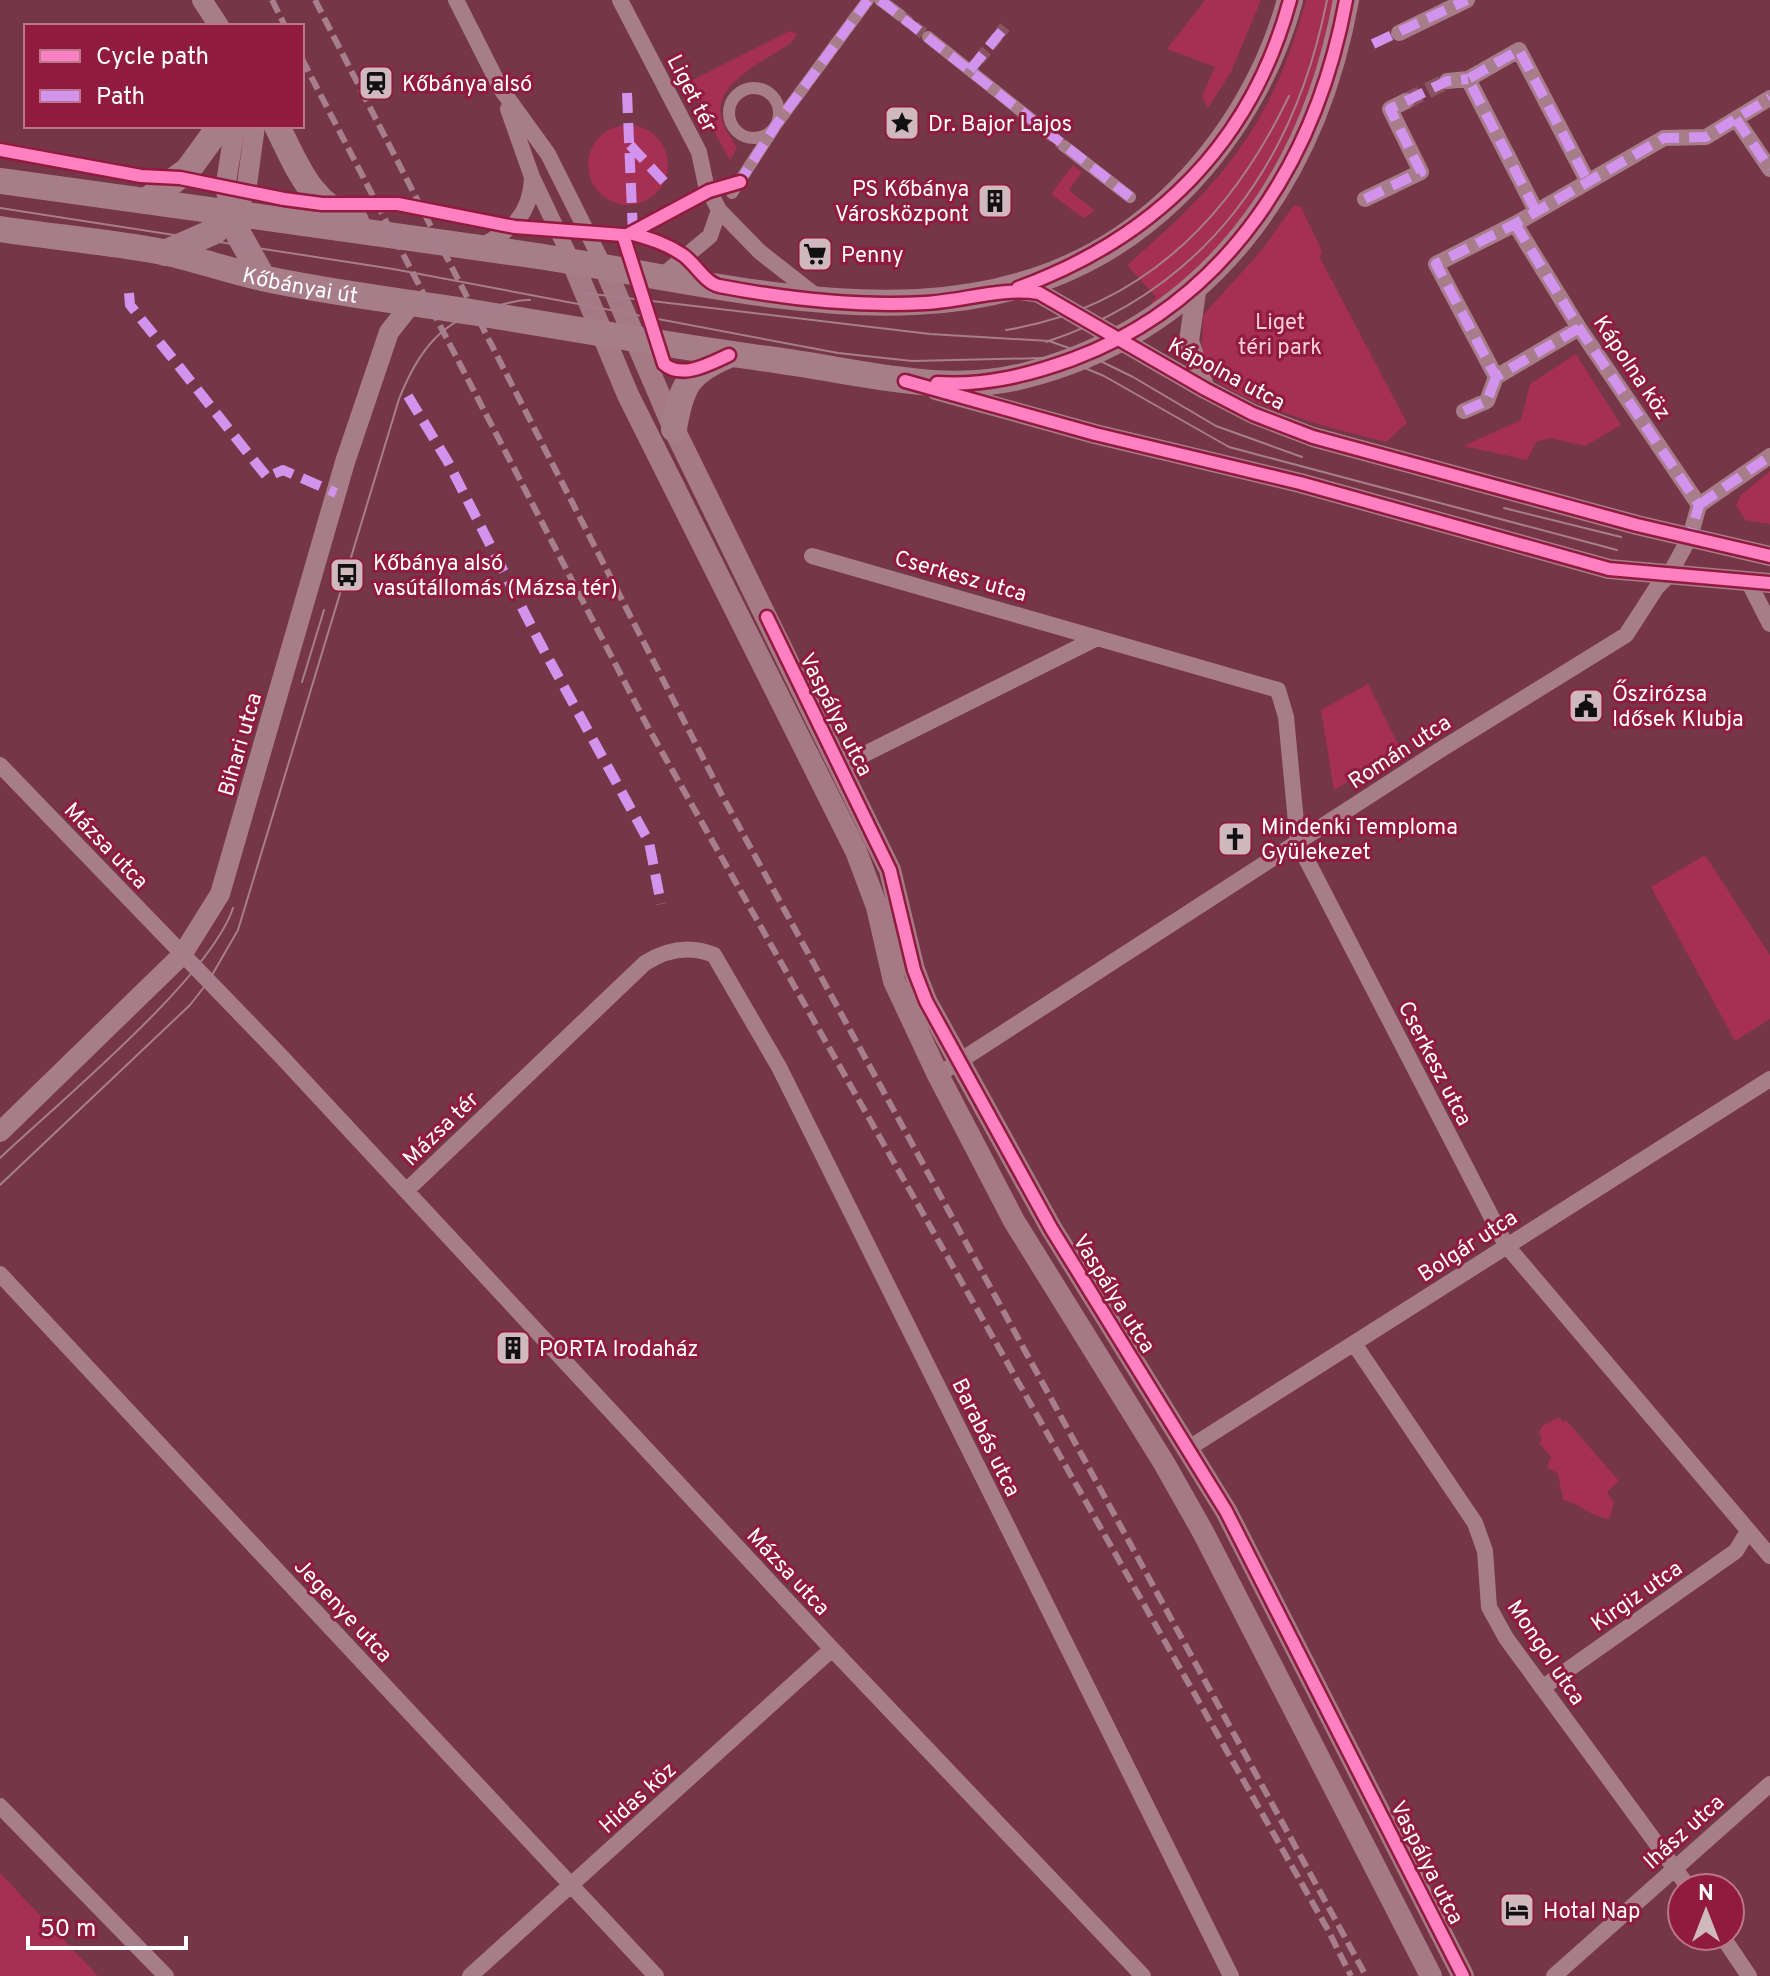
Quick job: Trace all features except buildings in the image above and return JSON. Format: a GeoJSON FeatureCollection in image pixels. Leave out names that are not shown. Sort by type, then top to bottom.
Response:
{"type":"FeatureCollection","features":[{"type":"Feature","properties":{"kind":"main road"},"geometry":{"type":"LineString","coordinates":[[1014,289],[1104,251],[1158,211],[1191,180],[1244,107],[1276,41],[1290,0]]}},
{"type":"Feature","properties":{"kind":"main road"},"geometry":{"type":"LineString","coordinates":[[634,340],[943,384],[1001,380],[1068,361],[1121,338],[1153,320],[1197,285],[1234,249],[1285,178],[1323,88],[1346,0]]}},
{"type":"Feature","properties":{"kind":"main road"},"geometry":{"type":"LineString","coordinates":[[146,201],[188,170],[219,128]]}},
{"type":"Feature","properties":{"kind":"main road"},"geometry":{"type":"LineString","coordinates":[[278,128],[309,189],[322,204],[349,219],[400,237]]}},
{"type":"Feature","properties":{"kind":"main road"},"geometry":{"type":"LineString","coordinates":[[0,181],[572,261]]}},
{"type":"Feature","properties":{"kind":"main road"},"geometry":{"type":"LineString","coordinates":[[165,253],[215,231],[233,212]]}},
{"type":"Feature","properties":{"kind":"main road"},"geometry":{"type":"LineString","coordinates":[[233,212],[241,239],[263,278]]}},
{"type":"Feature","properties":{"kind":"main road","name":"Kőbányai út"},"geometry":{"type":"LineString","coordinates":[[0,229],[165,253],[263,278],[634,340]]}},
{"type":"Feature","properties":{"kind":"main road","name":"Kápolna utca"},"geometry":{"type":"LineString","coordinates":[[572,261],[823,301],[927,303],[1014,289]]}},
{"type":"Feature","properties":{"kind":"main road","name":"Vaspálya utca"},"geometry":{"type":"LineString","coordinates":[[572,261],[628,395],[856,851],[877,907],[894,981],[938,1075],[1014,1221],[1164,1463],[1256,1629],[1431,1976]]}},
{"type":"Feature","properties":{"kind":"main road","name":"Vaspálya utca"},"geometry":{"type":"LineString","coordinates":[[604,266],[674,429],[890,870],[914,970],[926,1001],[1051,1228],[1189,1448],[1279,1612],[1463,1976]]}},
{"type":"Feature","properties":{"kind":"main road"},"geometry":{"type":"LineString","coordinates":[[674,429],[685,384],[699,368],[729,355]]}},
{"type":"Feature","properties":{"kind":"main road"},"geometry":{"type":"LineString","coordinates":[[783,705],[805,694]]}},
{"type":"Feature","properties":{"kind":"main road"},"geometry":{"type":"LineString","coordinates":[[1103,1365],[1127,1350]]}},
{"type":"Feature","properties":{"kind":"main road"},"geometry":{"type":"LineString","coordinates":[[1164,1463],[1189,1448]]}},
{"type":"Feature","properties":{"kind":"street"},"geometry":{"type":"LineString","coordinates":[[193,0],[202,24]]}},
{"type":"Feature","properties":{"kind":"street"},"geometry":{"type":"LineString","coordinates":[[202,0],[218,24]]}},
{"type":"Feature","properties":{"kind":"street"},"geometry":{"type":"LineString","coordinates":[[456,0],[501,89],[532,177],[572,261]]}},
{"type":"Feature","properties":{"kind":"street","name":"Liget tér"},"geometry":{"type":"LineString","coordinates":[[620,0],[699,152],[706,185],[719,210],[760,252],[823,301]]}},
{"type":"Feature","properties":{"kind":"street"},"geometry":{"type":"LineString","coordinates":[[732,193],[776,125],[868,0]]}},
{"type":"Feature","properties":{"kind":"street"},"geometry":{"type":"LineString","coordinates":[[880,0],[900,15]]}},
{"type":"Feature","properties":{"kind":"street"},"geometry":{"type":"LineString","coordinates":[[1399,33],[1467,0]]}},
{"type":"Feature","properties":{"kind":"street"},"geometry":{"type":"LineString","coordinates":[[928,37],[974,65],[1031,119]]}},
{"type":"Feature","properties":{"kind":"street"},"geometry":{"type":"LineString","coordinates":[[1447,81],[1468,79],[1519,50],[1588,182]]}},
{"type":"Feature","properties":{"kind":"street"},"geometry":{"type":"LineString","coordinates":[[1468,79],[1536,211]]}},
{"type":"Feature","properties":{"kind":"street"},"geometry":{"type":"LineString","coordinates":[[747,88],[764,89],[776,100],[776,125],[764,136],[748,138],[733,128],[729,104],[747,88]]}},
{"type":"Feature","properties":{"kind":"street"},"geometry":{"type":"LineString","coordinates":[[501,89],[548,154],[604,266]]}},
{"type":"Feature","properties":{"kind":"street"},"geometry":{"type":"LineString","coordinates":[[1496,377],[1436,264],[1515,224],[1664,138],[1706,137],[1770,98]]}},
{"type":"Feature","properties":{"kind":"street"},"geometry":{"type":"LineString","coordinates":[[1365,199],[1421,172],[1390,109],[1406,101]]}},
{"type":"Feature","properties":{"kind":"street"},"geometry":{"type":"LineString","coordinates":[[1736,119],[1770,169]]}},
{"type":"Feature","properties":{"kind":"street"},"geometry":{"type":"LineString","coordinates":[[233,212],[225,189],[235,128]]}},
{"type":"Feature","properties":{"kind":"street"},"geometry":{"type":"LineString","coordinates":[[233,212],[246,192],[255,128]]}},
{"type":"Feature","properties":{"kind":"street"},"geometry":{"type":"LineString","coordinates":[[1064,146],[1130,197]]}},
{"type":"Feature","properties":{"kind":"street"},"geometry":{"type":"LineString","coordinates":[[480,247],[515,227],[522,218],[531,198],[532,177]]}},
{"type":"Feature","properties":{"kind":"street"},"geometry":{"type":"LineString","coordinates":[[662,276],[710,236],[719,210]]}},
{"type":"Feature","properties":{"kind":"street","name":"Kápolna köz"},"geometry":{"type":"LineString","coordinates":[[1515,224],[1579,328],[1699,505]]}},
{"type":"Feature","properties":{"kind":"street","name":"Kápolna utca"},"geometry":{"type":"LineString","coordinates":[[1197,285],[1189,341],[1205,389]]}},
{"type":"Feature","properties":{"kind":"street","name":"Kápolna utca"},"geometry":{"type":"LineString","coordinates":[[1014,289],[1039,293],[1205,389],[1253,414],[1313,437],[1770,556]]}},
{"type":"Feature","properties":{"kind":"street","name":"Bihari utca"},"geometry":{"type":"LineString","coordinates":[[0,1132],[182,955],[220,894],[345,462],[389,332],[412,303]]}},
{"type":"Feature","properties":{"kind":"street"},"geometry":{"type":"LineString","coordinates":[[1464,411],[1487,401],[1496,377],[1579,328]]}},
{"type":"Feature","properties":{"kind":"street"},"geometry":{"type":"LineString","coordinates":[[905,381],[1095,434],[1300,483],[1609,569],[1770,583]]}},
{"type":"Feature","properties":{"kind":"street"},"geometry":{"type":"LineString","coordinates":[[1690,537],[1699,505],[1770,456]]}},
{"type":"Feature","properties":{"kind":"street","name":"Román utca"},"geometry":{"type":"LineString","coordinates":[[938,1075],[1626,635],[1657,587],[1669,575],[1690,537]]}},
{"type":"Feature","properties":{"kind":"street","name":"Cserkesz utca"},"geometry":{"type":"LineString","coordinates":[[812,556],[1278,690],[1286,717],[1298,843],[1506,1245],[1770,1556]]}},
{"type":"Feature","properties":{"kind":"street"},"geometry":{"type":"LineString","coordinates":[[1747,579],[1770,624]]}},
{"type":"Feature","properties":{"kind":"street"},"geometry":{"type":"LineString","coordinates":[[841,766],[1097,638]]}},
{"type":"Feature","properties":{"kind":"street","name":"Mázsa utca"},"geometry":{"type":"LineString","coordinates":[[0,765],[182,955]]}},
{"type":"Feature","properties":{"kind":"street","name":"Barabás utca"},"geometry":{"type":"LineString","coordinates":[[678,950],[699,948],[714,955],[779,1067],[1231,1976]]}},
{"type":"Feature","properties":{"kind":"street","name":"Mázsa tér"},"geometry":{"type":"LineString","coordinates":[[182,955],[406,1191],[645,963],[660,953],[678,950]]}},
{"type":"Feature","properties":{"kind":"street","name":"Bolgár utca"},"geometry":{"type":"LineString","coordinates":[[1189,1448],[1770,1079]]}},
{"type":"Feature","properties":{"kind":"street","name":"Mázsa utca"},"geometry":{"type":"LineString","coordinates":[[406,1191],[832,1649],[1143,1976]]}},
{"type":"Feature","properties":{"kind":"street","name":"Jegenye utca"},"geometry":{"type":"LineString","coordinates":[[0,1274],[656,1976]]}},
{"type":"Feature","properties":{"kind":"street","name":"Mongol utca"},"geometry":{"type":"LineString","coordinates":[[1355,1345],[1475,1523],[1485,1551],[1489,1607],[1542,1688],[1678,1872]]}},
{"type":"Feature","properties":{"kind":"street","name":"Kirgiz utca"},"geometry":{"type":"LineString","coordinates":[[1542,1688],[1736,1551],[1748,1531]]}},
{"type":"Feature","properties":{"kind":"street","name":"Hidas köz"},"geometry":{"type":"LineString","coordinates":[[470,1976],[832,1649]]}},
{"type":"Feature","properties":{"kind":"street","name":"Ihász utca"},"geometry":{"type":"LineString","coordinates":[[1554,1976],[1770,1784]]}},
{"type":"Feature","properties":{"kind":"street"},"geometry":{"type":"LineString","coordinates":[[0,1806],[166,1976]]}},
{"type":"Feature","properties":{"kind":"street"},"geometry":{"type":"LineString","coordinates":[[1733,1952],[1749,1976]]}},
{"type":"Feature","properties":{"kind":"green space"},"geometry":{"type":"Polygon","coordinates":[[[1205,0],[1261,0],[1231,72],[1208,108],[1202,96],[1215,67],[1167,49],[1205,0]]]}},
{"type":"Feature","properties":{"kind":"green space"},"geometry":{"type":"Polygon","coordinates":[[[1306,0],[1335,0],[1320,71],[1295,142],[1225,248],[1156,308],[1151,303],[1156,297],[1127,265],[1191,206],[1240,149],[1277,83],[1306,0]]]}},
{"type":"Feature","properties":{"kind":"green space"},"geometry":{"type":"Polygon","coordinates":[[[789,31],[797,34],[791,43],[743,74],[725,94],[721,106],[722,119],[737,148],[730,160],[687,83],[789,31]]]}},
{"type":"Feature","properties":{"kind":"green space"},"geometry":{"type":"Polygon","coordinates":[[[628,125],[643,128],[656,137],[665,150],[668,165],[665,180],[656,193],[643,202],[628,205],[613,202],[600,193],[591,180],[588,165],[591,150],[600,137],[613,128],[628,125]]]}},
{"type":"Feature","properties":{"kind":"green space"},"geometry":{"type":"Polygon","coordinates":[[[1073,165],[1082,172],[1069,190],[1095,211],[1083,218],[1051,194],[1073,165]]]}},
{"type":"Feature","properties":{"kind":"green space","name":"Liget téri park"},"geometry":{"type":"Polygon","coordinates":[[[1294,205],[1301,207],[1322,251],[1320,258],[1407,423],[1386,442],[1258,403],[1214,378],[1205,365],[1203,315],[1261,251],[1294,205]]]}},
{"type":"Feature","properties":{"kind":"green space"},"geometry":{"type":"Polygon","coordinates":[[[1576,354],[1621,425],[1585,446],[1550,438],[1536,442],[1527,460],[1463,446],[1521,420],[1530,384],[1576,354]]]}},
{"type":"Feature","properties":{"kind":"green space"},"geometry":{"type":"Polygon","coordinates":[[[1770,471],[1770,524],[1745,520],[1736,505],[1741,495],[1770,471]]]}},
{"type":"Feature","properties":{"kind":"green space"},"geometry":{"type":"Polygon","coordinates":[[[1368,684],[1401,750],[1334,790],[1321,710],[1368,684]]]}},
{"type":"Feature","properties":{"kind":"green space"},"geometry":{"type":"Polygon","coordinates":[[[1705,855],[1770,955],[1770,1019],[1735,1041],[1651,887],[1705,855]]]}},
{"type":"Feature","properties":{"kind":"green space"},"geometry":{"type":"Polygon","coordinates":[[[1559,1417],[1563,1422],[1566,1420],[1619,1481],[1607,1492],[1614,1503],[1609,1519],[1563,1500],[1558,1474],[1547,1467],[1551,1457],[1539,1443],[1542,1440],[1539,1433],[1542,1426],[1559,1417]]]}},
{"type":"Feature","properties":{"kind":"green space"},"geometry":{"type":"Polygon","coordinates":[[[0,1873],[98,1976],[0,1976],[0,1873]]]}},
{"type":"Feature","properties":{"kind":"tunnel"},"geometry":{"type":"LineString","coordinates":[[900,15],[928,37]]}},
{"type":"Feature","properties":{"kind":"tunnel"},"geometry":{"type":"LineString","coordinates":[[979,60],[1005,27]]}},
{"type":"Feature","properties":{"kind":"tunnel"},"geometry":{"type":"LineString","coordinates":[[1406,101],[1447,81]]}},
{"type":"Feature","properties":{"kind":"tunnel"},"geometry":{"type":"LineString","coordinates":[[1031,119],[1064,146]]}},
{"type":"Feature","properties":{"kind":"tram line"},"geometry":{"type":"LineString","coordinates":[[1046,342],[1103,319],[1153,289],[1197,253],[1235,212],[1266,165],[1292,114],[1312,59],[1327,0]]}},
{"type":"Feature","properties":{"kind":"tram line"},"geometry":{"type":"LineString","coordinates":[[1006,330],[1055,319],[1100,301],[1140,278],[1177,250],[1240,181],[1289,96]]}},
{"type":"Feature","properties":{"kind":"tram line"},"geometry":{"type":"LineString","coordinates":[[0,208],[393,269],[838,353],[912,361],[1044,358],[1068,361],[1104,376],[1229,447],[1617,550]]}},
{"type":"Feature","properties":{"kind":"tram line"},"geometry":{"type":"LineString","coordinates":[[584,293],[930,334],[1049,341],[1086,354],[1133,377],[1216,426],[1302,457]]}},
{"type":"Feature","properties":{"kind":"tram line"},"geometry":{"type":"LineString","coordinates":[[0,1185],[190,1005],[208,982],[238,930],[406,382],[434,340],[459,320],[475,312],[530,300]]}},
{"type":"Feature","properties":{"kind":"tram line"},"geometry":{"type":"LineString","coordinates":[[1504,508],[1621,537]]}},
{"type":"Feature","properties":{"kind":"tram line"},"geometry":{"type":"LineString","coordinates":[[302,682],[324,610]]}},
{"type":"Feature","properties":{"kind":"tram line"},"geometry":{"type":"LineString","coordinates":[[0,1158],[130,1039],[164,1003],[219,937],[233,908]]}},
{"type":"Feature","properties":{"kind":"railway"},"geometry":{"type":"LineString","coordinates":[[272,0],[284,24]]}},
{"type":"Feature","properties":{"kind":"railway"},"geometry":{"type":"LineString","coordinates":[[315,0],[724,799],[1366,1976]]}},
{"type":"Feature","properties":{"kind":"railway"},"geometry":{"type":"LineString","coordinates":[[304,63],[649,729],[1328,1930],[1351,1976]]}},
{"type":"Feature","properties":{"kind":"marked path"},"geometry":{"type":"LineString","coordinates":[[737,186],[776,125],[868,0]]}},
{"type":"Feature","properties":{"kind":"marked path"},"geometry":{"type":"LineString","coordinates":[[880,0],[1130,197]]}},
{"type":"Feature","properties":{"kind":"marked path"},"geometry":{"type":"LineString","coordinates":[[1373,44],[1467,0]]}},
{"type":"Feature","properties":{"kind":"marked path"},"geometry":{"type":"LineString","coordinates":[[970,70],[1005,27]]}},
{"type":"Feature","properties":{"kind":"marked path"},"geometry":{"type":"LineString","coordinates":[[1536,211],[1468,79],[1519,50],[1588,182]]}},
{"type":"Feature","properties":{"kind":"marked path"},"geometry":{"type":"LineString","coordinates":[[1365,199],[1421,172],[1390,109],[1447,81],[1468,79]]}},
{"type":"Feature","properties":{"kind":"marked path"},"geometry":{"type":"LineString","coordinates":[[627,93],[633,234]]}},
{"type":"Feature","properties":{"kind":"marked path"},"geometry":{"type":"LineString","coordinates":[[1579,328],[1496,377],[1436,264],[1515,224],[1664,138],[1706,137],[1770,98]]}},
{"type":"Feature","properties":{"kind":"marked path"},"geometry":{"type":"LineString","coordinates":[[1736,119],[1770,169]]}},
{"type":"Feature","properties":{"kind":"marked path"},"geometry":{"type":"LineString","coordinates":[[630,145],[668,186]]}},
{"type":"Feature","properties":{"kind":"marked path"},"geometry":{"type":"LineString","coordinates":[[1515,224],[1579,328],[1699,505],[1690,537]]}},
{"type":"Feature","properties":{"kind":"marked path"},"geometry":{"type":"LineString","coordinates":[[129,293],[130,305],[267,477],[283,470],[336,493]]}},
{"type":"Feature","properties":{"kind":"marked path"},"geometry":{"type":"LineString","coordinates":[[1464,411],[1487,401],[1496,377]]}},
{"type":"Feature","properties":{"kind":"marked path"},"geometry":{"type":"LineString","coordinates":[[408,396],[448,462],[540,643],[649,842],[661,904]]}},
{"type":"Feature","properties":{"kind":"marked path"},"geometry":{"type":"LineString","coordinates":[[1699,505],[1770,456]]}},
{"type":"Feature","properties":{"kind":"cycle path"},"geometry":{"type":"LineString","coordinates":[[1018,288],[1067,267],[1113,242],[1154,213],[1191,179],[1223,141],[1250,99],[1273,52],[1290,0]]}},
{"type":"Feature","properties":{"kind":"cycle path"},"geometry":{"type":"LineString","coordinates":[[937,383],[972,383],[1006,378],[1073,359],[1128,333],[1177,301],[1220,262],[1257,217],[1288,168],[1313,115],[1332,58],[1346,0]]}},
{"type":"Feature","properties":{"kind":"cycle path"},"geometry":{"type":"LineString","coordinates":[[0,150],[141,176],[180,178],[284,199],[322,204],[398,204],[515,227],[623,235],[664,364],[671,369],[688,370],[729,355]]}},
{"type":"Feature","properties":{"kind":"cycle path"},"geometry":{"type":"LineString","coordinates":[[627,235],[709,191],[740,182]]}},
{"type":"Feature","properties":{"kind":"cycle path"},"geometry":{"type":"LineString","coordinates":[[633,234],[677,251],[714,284],[770,295],[848,303],[899,304],[940,302],[997,293],[1039,293],[1205,389],[1253,414],[1313,437],[1637,525],[1770,556]]}},
{"type":"Feature","properties":{"kind":"cycle path"},"geometry":{"type":"LineString","coordinates":[[905,381],[1095,434],[1300,483],[1609,569],[1770,583]]}},
{"type":"Feature","properties":{"kind":"cycle path"},"geometry":{"type":"LineString","coordinates":[[767,617],[890,870],[914,970],[926,1001],[1051,1228],[1226,1511],[1463,1976]]}},
{"type":"Feature","properties":{"kind":"place","name":"Kőbánya alsó"},"geometry":{"type":"Point","coordinates":[376,83]}},
{"type":"Feature","properties":{"kind":"place","name":"Dr. Bajor Lajos"},"geometry":{"type":"Point","coordinates":[902,123]}},
{"type":"Feature","properties":{"kind":"place","name":"PS Kőbánya Városközpont"},"geometry":{"type":"Point","coordinates":[995,201]}},
{"type":"Feature","properties":{"kind":"place","name":"Penny"},"geometry":{"type":"Point","coordinates":[815,254]}},
{"type":"Feature","properties":{"kind":"place","name":"Kőbánya alsó vasútállomás (Mázsa tér)"},"geometry":{"type":"Point","coordinates":[347,575]}},
{"type":"Feature","properties":{"kind":"place","name":"Őszirózsa Idősek Klubja"},"geometry":{"type":"Point","coordinates":[1586,706]}},
{"type":"Feature","properties":{"kind":"place","name":"Mindenki Temploma Gyülekezet"},"geometry":{"type":"Point","coordinates":[1235,839]}},
{"type":"Feature","properties":{"kind":"place","name":"PORTA Irodaház"},"geometry":{"type":"Point","coordinates":[513,1348]}},
{"type":"Feature","properties":{"kind":"place","name":"Hotal Nap"},"geometry":{"type":"Point","coordinates":[1517,1910]}}]}
